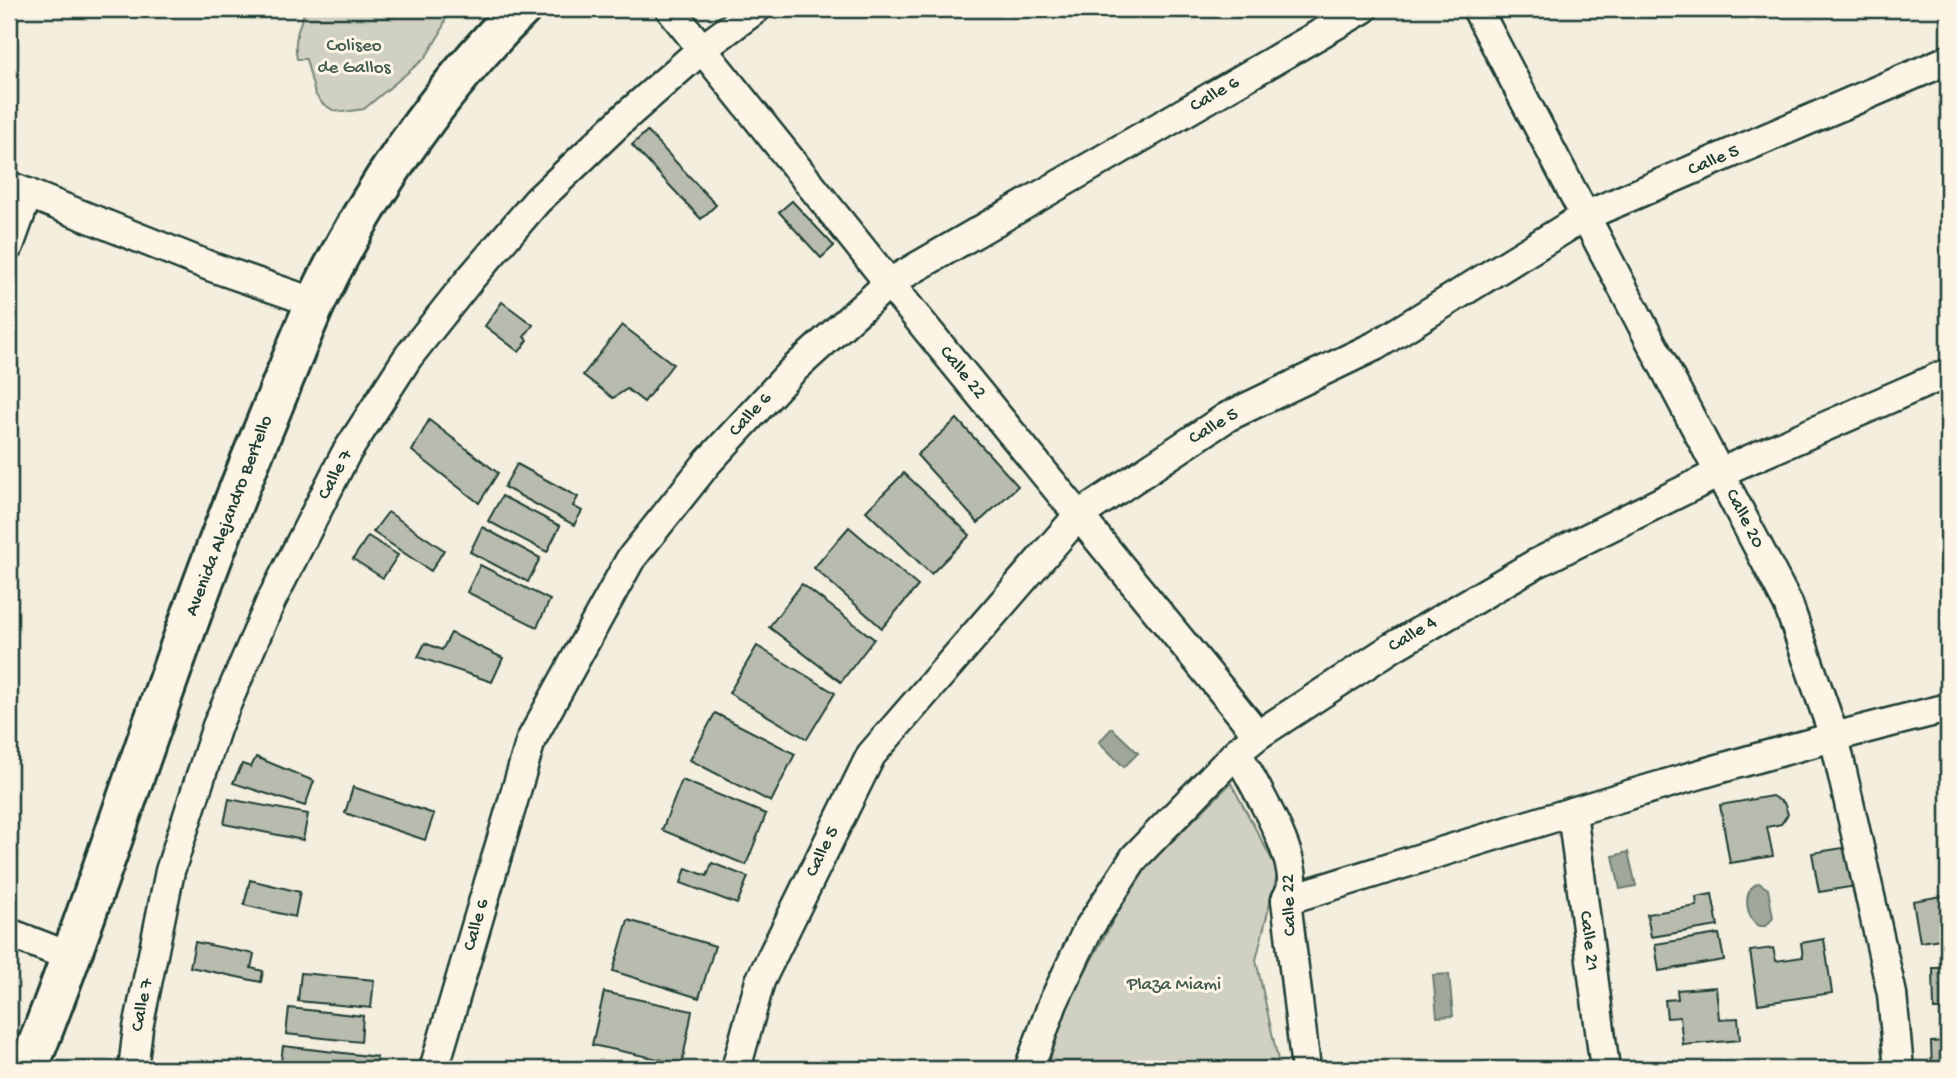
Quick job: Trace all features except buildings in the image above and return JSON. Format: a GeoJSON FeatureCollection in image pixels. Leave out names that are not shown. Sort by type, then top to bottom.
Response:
{"type":"FeatureCollection","features":[{"type":"Feature","properties":{"kind":"main road","name":"Avenida Alejandro Bertello"},"geometry":{"type":"LineString","coordinates":[[28,1069],[71,957],[224,523],[316,303],[353,230],[426,120],[499,30],[521,9]]}},
{"type":"Feature","properties":{"kind":"street","name":"Calle 22"},"geometry":{"type":"LineString","coordinates":[[670,9],[1078,516],[1248,743],[1282,839],[1292,886],[1286,900],[1306,1069]]}},
{"type":"Feature","properties":{"kind":"street","name":"Calle 7"},"geometry":{"type":"LineString","coordinates":[[133,1069],[138,1028],[170,872],[217,726],[271,601],[345,455],[408,357],[537,201],[626,116],[702,49],[756,9]]}},
{"type":"Feature","properties":{"kind":"street","name":"Calle 6"},"geometry":{"type":"LineString","coordinates":[[434,1069],[531,740],[631,560],[708,462],[792,371],[889,284],[1363,9]]}},
{"type":"Feature","properties":{"kind":"street","name":"Calle 20"},"geometry":{"type":"LineString","coordinates":[[1477,9],[1788,604],[1834,736],[1892,993],[1899,1069]]}},
{"type":"Feature","properties":{"kind":"street","name":"Calle 5"},"geometry":{"type":"LineString","coordinates":[[736,1069],[760,981],[870,755],[1078,516],[1227,416],[1375,346],[1585,216],[1948,60]]}},
{"type":"Feature","properties":{"kind":"street"},"geometry":{"type":"LineString","coordinates":[[9,246],[18,190],[212,267],[316,303]]}},
{"type":"Feature","properties":{"kind":"street","name":"Calle 4"},"geometry":{"type":"LineString","coordinates":[[1029,1069],[1053,1003],[1087,931],[1135,857],[1248,743],[1393,647],[1535,564],[1721,472],[1948,373]]}},
{"type":"Feature","properties":{"kind":"street"},"geometry":{"type":"LineString","coordinates":[[1286,900],[1572,812],[1834,736],[1948,708]]}},
{"type":"Feature","properties":{"kind":"street","name":"Calle 21"},"geometry":{"type":"LineString","coordinates":[[1572,812],[1605,1069]]}},
{"type":"Feature","properties":{"kind":"street"},"geometry":{"type":"LineString","coordinates":[[9,933],[71,957]]}},
{"type":"Feature","properties":{"kind":"green space","name":"Coliseo de Gallos"},"geometry":{"type":"Polygon","coordinates":[[[306,9],[449,9],[441,32],[425,58],[364,109],[343,112],[323,104],[315,94],[306,59],[297,59],[296,39],[306,9]]]}},
{"type":"Feature","properties":{"kind":"green space","name":"Plaza Miami"},"geometry":{"type":"Polygon","coordinates":[[[1231,783],[1278,871],[1256,960],[1280,1069],[1047,1069],[1068,1003],[1138,875],[1231,783]]]}},
{"type":"Feature","properties":{"kind":"shaded area"},"geometry":{"type":"Polygon","coordinates":[[[1112,728],[1138,753],[1124,767],[1099,742],[1112,728]]]}},
{"type":"Feature","properties":{"kind":"shaded area"},"geometry":{"type":"Polygon","coordinates":[[[1628,852],[1636,886],[1620,889],[1613,856],[1628,852]]]}},
{"type":"Feature","properties":{"kind":"shaded area"},"geometry":{"type":"Polygon","coordinates":[[[1759,883],[1768,889],[1773,918],[1766,926],[1755,922],[1748,911],[1749,891],[1759,883]]]}},
{"type":"Feature","properties":{"kind":"shaded area"},"geometry":{"type":"Polygon","coordinates":[[[1449,974],[1453,1016],[1437,1017],[1433,975],[1449,974]]]}}]}
